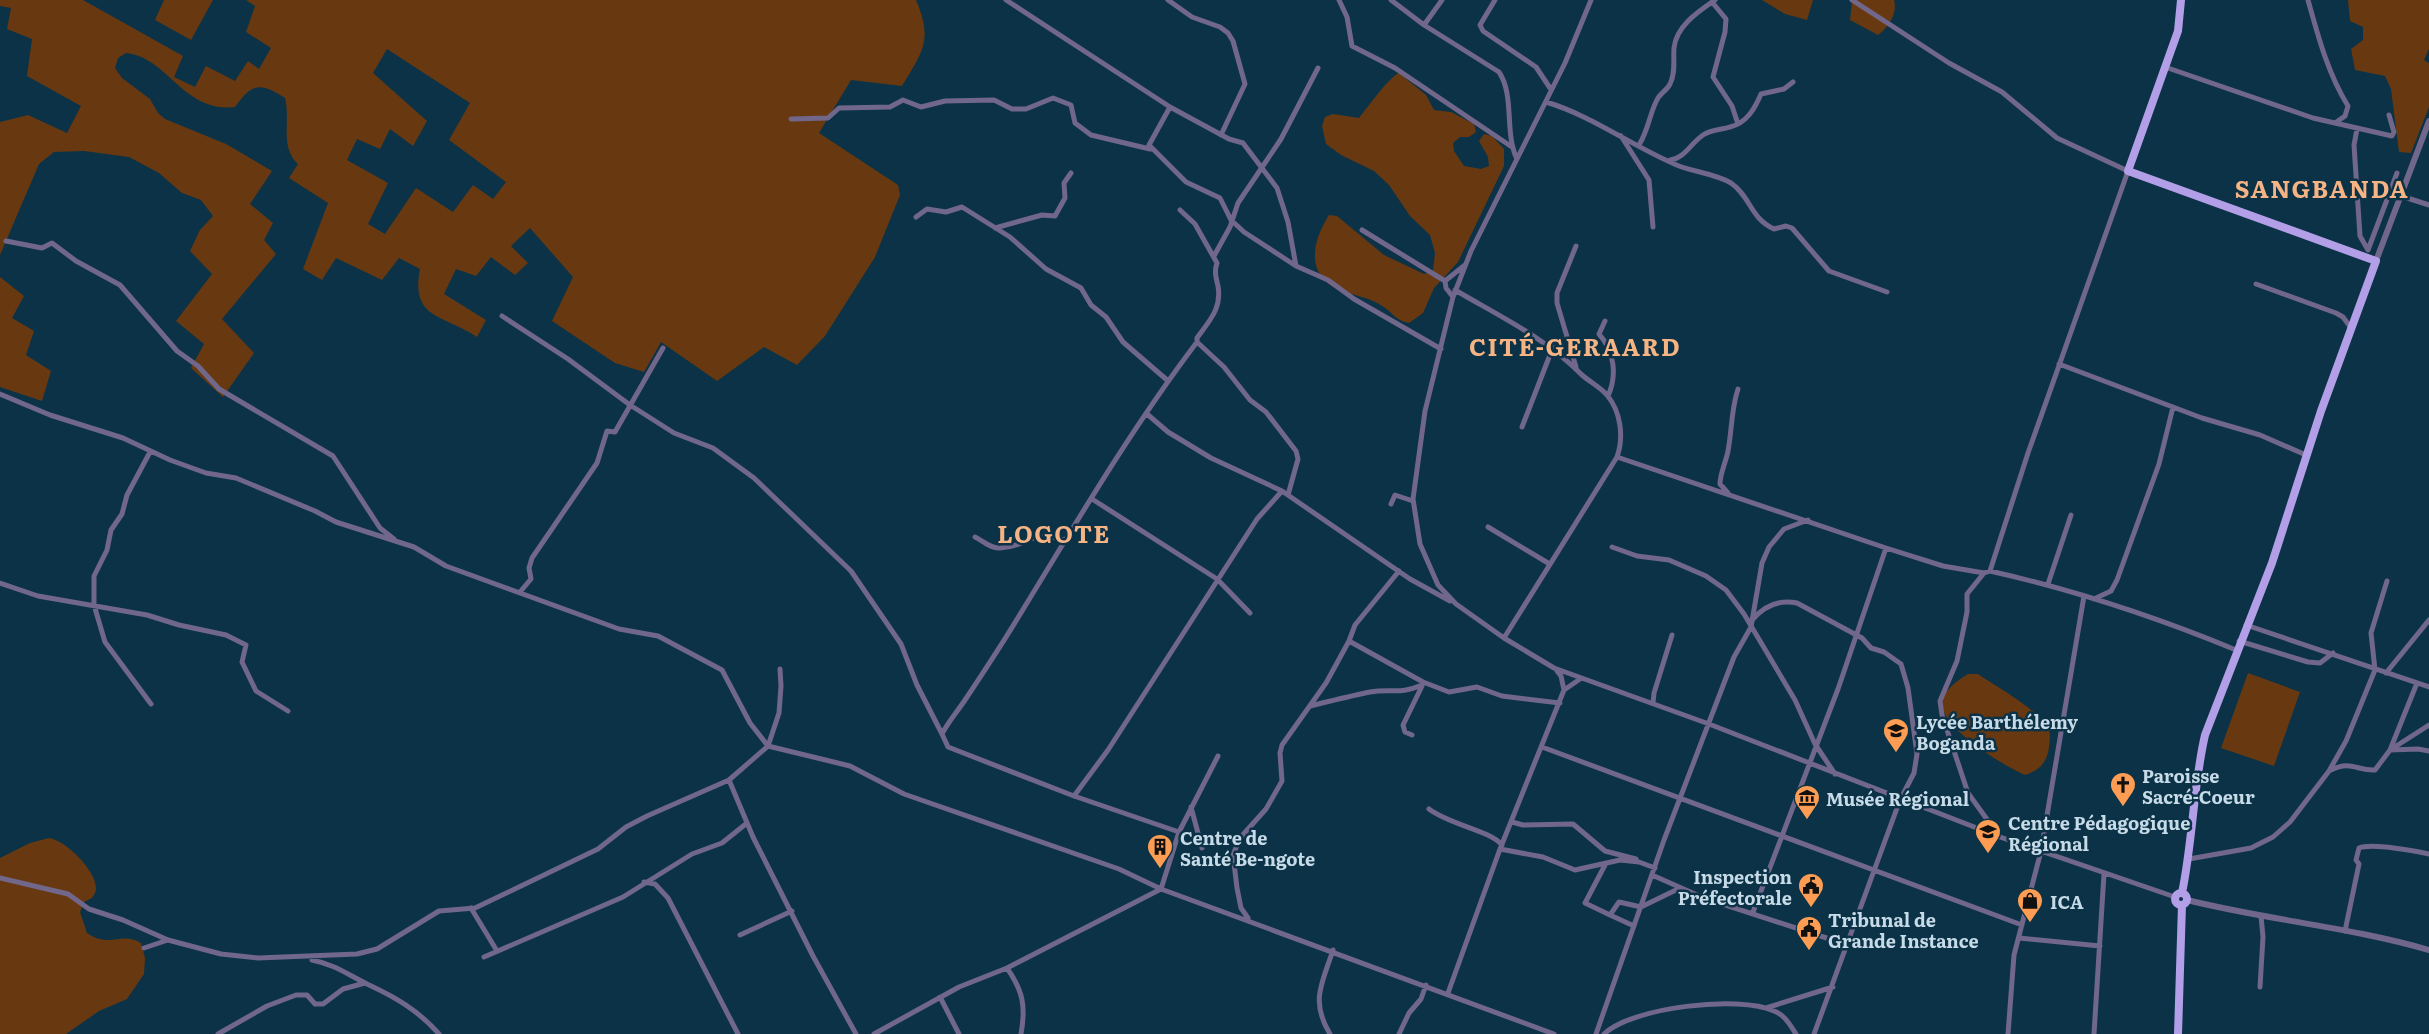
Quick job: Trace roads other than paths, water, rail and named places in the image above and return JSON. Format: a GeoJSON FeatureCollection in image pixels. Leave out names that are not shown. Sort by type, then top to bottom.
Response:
{"type":"FeatureCollection","features":[{"type":"Feature","properties":{"kind":"main road"},"geometry":{"type":"LineString","coordinates":[[2178,1034],[2181,899],[2189,859],[2201,754],[2215,704],[2272,563],[2306,454],[2376,261],[2366,253],[2128,171],[2178,32],[2181,0]]}},
{"type":"Feature","properties":{"kind":"street"},"geometry":{"type":"LineString","coordinates":[[1005,0],[1170,107],[1221,135],[1243,143],[1277,188],[1288,222],[1296,266]]}},
{"type":"Feature","properties":{"kind":"street"},"geometry":{"type":"LineString","coordinates":[[1168,0],[1192,17],[1224,29],[1233,41],[1245,84],[1221,135]]}},
{"type":"Feature","properties":{"kind":"street"},"geometry":{"type":"LineString","coordinates":[[1339,0],[1347,17],[1352,46],[1395,68],[1512,147]]}},
{"type":"Feature","properties":{"kind":"street"},"geometry":{"type":"LineString","coordinates":[[1390,0],[1424,25],[1499,72],[1506,82],[1512,147],[1517,159]]}},
{"type":"Feature","properties":{"kind":"street"},"geometry":{"type":"LineString","coordinates":[[1424,25],[1442,0]]}},
{"type":"Feature","properties":{"kind":"street"},"geometry":{"type":"LineString","coordinates":[[1496,0],[1480,25],[1483,31],[1536,68],[1550,88]]}},
{"type":"Feature","properties":{"kind":"street"},"geometry":{"type":"LineString","coordinates":[[1456,604],[1438,585],[1429,568],[1420,544],[1413,501],[1425,411],[1454,294],[1466,264],[1546,102],[1550,88],[1565,63],[1587,3],[1591,0]]}},
{"type":"Feature","properties":{"kind":"street"},"geometry":{"type":"LineString","coordinates":[[1852,0],[1948,63],[2002,92],[2057,138],[2128,171],[1987,572],[1967,594],[1967,612],[1957,661],[1940,701],[1942,715],[1968,793],[2000,837]]}},
{"type":"Feature","properties":{"kind":"street"},"geometry":{"type":"LineString","coordinates":[[2308,0],[2322,51],[2339,94],[2348,106],[2344,116],[2335,123]]}},
{"type":"Feature","properties":{"kind":"street"},"geometry":{"type":"LineString","coordinates":[[1639,145],[1650,123],[1658,98],[1670,84],[1676,62],[1673,49],[1676,37],[1686,23],[1713,1],[1726,19],[1725,32],[1713,77],[1732,106],[1737,124]]}},
{"type":"Feature","properties":{"kind":"street"},"geometry":{"type":"LineString","coordinates":[[2165,67],[2296,113],[2392,136],[2394,132],[2389,115]]}},
{"type":"Feature","properties":{"kind":"street"},"geometry":{"type":"LineString","coordinates":[[1214,256],[1238,203],[1281,139],[1318,68]]}},
{"type":"Feature","properties":{"kind":"street"},"geometry":{"type":"LineString","coordinates":[[1668,160],[1677,159],[1705,133],[1737,124],[1755,109],[1761,94],[1784,90],[1793,82]]}},
{"type":"Feature","properties":{"kind":"street"},"geometry":{"type":"LineString","coordinates":[[791,119],[828,118],[839,108],[890,107],[903,100],[921,106],[945,101],[994,100],[1012,109],[1026,109],[1053,98],[1071,105],[1075,123],[1091,135],[1150,149],[1186,182],[1220,198],[1231,220],[1244,232],[1296,266],[1328,280],[1354,299],[1441,349]]}},
{"type":"Feature","properties":{"kind":"street"},"geometry":{"type":"LineString","coordinates":[[1546,102],[1568,109],[1668,160],[1726,180],[1739,189],[1755,217],[1774,229],[1786,225],[1792,228],[1829,270],[1887,292]]}},
{"type":"Feature","properties":{"kind":"street"},"geometry":{"type":"LineString","coordinates":[[1150,149],[1151,139],[1170,107]]}},
{"type":"Feature","properties":{"kind":"street"},"geometry":{"type":"LineString","coordinates":[[2376,261],[2429,122]]}},
{"type":"Feature","properties":{"kind":"street"},"geometry":{"type":"LineString","coordinates":[[2357,129],[2354,145],[2360,236],[2366,253]]}},
{"type":"Feature","properties":{"kind":"street"},"geometry":{"type":"LineString","coordinates":[[1621,136],[1649,180],[1653,227]]}},
{"type":"Feature","properties":{"kind":"street"},"geometry":{"type":"LineString","coordinates":[[995,228],[1042,215],[1055,216],[1065,198],[1064,183],[1071,173]]}},
{"type":"Feature","properties":{"kind":"street"},"geometry":{"type":"LineString","coordinates":[[2366,253],[2397,173]]}},
{"type":"Feature","properties":{"kind":"street"},"geometry":{"type":"LineString","coordinates":[[2401,196],[2429,205]]}},
{"type":"Feature","properties":{"kind":"street"},"geometry":{"type":"LineString","coordinates":[[916,217],[927,209],[946,212],[962,207],[1010,237],[1046,268],[1081,288],[1091,305],[1112,324],[1123,342],[1167,380]]}},
{"type":"Feature","properties":{"kind":"street"},"geometry":{"type":"LineString","coordinates":[[942,734],[1018,618],[1128,438],[1147,414],[1167,380],[1197,342],[1218,309],[1219,296],[1214,256],[1195,224],[1180,210]]}},
{"type":"Feature","properties":{"kind":"street"},"geometry":{"type":"LineString","coordinates":[[1362,230],[1445,281]]}},
{"type":"Feature","properties":{"kind":"street"},"geometry":{"type":"LineString","coordinates":[[6,241],[42,248],[52,243],[76,261],[120,285],[177,351],[198,366],[219,389],[333,456],[380,528],[398,542]]}},
{"type":"Feature","properties":{"kind":"street"},"geometry":{"type":"LineString","coordinates":[[1576,246],[1557,293],[1557,303],[1576,368]]}},
{"type":"Feature","properties":{"kind":"street"},"geometry":{"type":"LineString","coordinates":[[1445,281],[1466,264]]}},
{"type":"Feature","properties":{"kind":"street"},"geometry":{"type":"LineString","coordinates":[[1445,281],[1446,288],[1454,294],[1552,347],[1608,396],[1617,413],[1620,428],[1621,445],[1617,457],[1548,564],[1504,638]]}},
{"type":"Feature","properties":{"kind":"street"},"geometry":{"type":"LineString","coordinates":[[2256,284],[2336,313],[2343,317],[2351,328]]}},
{"type":"Feature","properties":{"kind":"street"},"geometry":{"type":"LineString","coordinates":[[502,316],[674,433],[713,448],[754,478],[851,571],[901,644],[917,685],[948,747],[1074,796],[1179,832]]}},
{"type":"Feature","properties":{"kind":"street"},"geometry":{"type":"LineString","coordinates":[[1605,321],[1599,334],[1609,352],[1615,375],[1608,396]]}},
{"type":"Feature","properties":{"kind":"street"},"geometry":{"type":"LineString","coordinates":[[1197,342],[1224,367],[1250,399],[1266,412],[1296,450],[1298,459],[1288,495]]}},
{"type":"Feature","properties":{"kind":"street"},"geometry":{"type":"LineString","coordinates":[[1522,427],[1552,347]]}},
{"type":"Feature","properties":{"kind":"street"},"geometry":{"type":"LineString","coordinates":[[520,592],[531,579],[529,568],[532,558],[597,463],[607,431],[615,432],[663,348]]}},
{"type":"Feature","properties":{"kind":"street"},"geometry":{"type":"LineString","coordinates":[[2059,364],[2173,407],[2260,435],[2306,454]]}},
{"type":"Feature","properties":{"kind":"street"},"geometry":{"type":"LineString","coordinates":[[1729,494],[1720,484],[1720,478],[1728,455],[1734,403],[1738,389]]}},
{"type":"Feature","properties":{"kind":"street"},"geometry":{"type":"LineString","coordinates":[[0,394],[50,415],[123,438],[150,452],[206,473],[236,478],[336,522],[418,549],[446,566],[619,628],[658,636],[709,662],[727,676],[750,723],[768,746],[849,766],[903,794],[1119,868],[1161,889],[1249,919],[1554,1034]]}},
{"type":"Feature","properties":{"kind":"street"},"geometry":{"type":"LineString","coordinates":[[2094,599],[2111,591],[2117,580],[2159,464],[2173,407]]}},
{"type":"Feature","properties":{"kind":"street"},"geometry":{"type":"LineString","coordinates":[[1147,414],[1168,432],[1211,458],[1282,491],[1399,572],[1456,604],[1504,638],[1554,668],[1580,679],[1709,724],[2000,837],[2181,899],[2261,916],[2380,936],[2429,950]]}},
{"type":"Feature","properties":{"kind":"street"},"geometry":{"type":"LineString","coordinates":[[150,452],[127,495],[122,514],[111,530],[107,550],[94,576],[94,605],[105,642],[151,704]]}},
{"type":"Feature","properties":{"kind":"street"},"geometry":{"type":"LineString","coordinates":[[1617,457],[1943,566],[2048,584],[2189,630],[2236,650]]}},
{"type":"Feature","properties":{"kind":"street"},"geometry":{"type":"LineString","coordinates":[[1074,796],[1108,750],[1216,579],[1257,519],[1282,491]]}},
{"type":"Feature","properties":{"kind":"street"},"geometry":{"type":"LineString","coordinates":[[1391,504],[1395,495],[1413,501]]}},
{"type":"Feature","properties":{"kind":"street"},"geometry":{"type":"LineString","coordinates":[[1092,499],[1216,579],[1250,614]]}},
{"type":"Feature","properties":{"kind":"street"},"geometry":{"type":"LineString","coordinates":[[2048,584],[2071,515]]}},
{"type":"Feature","properties":{"kind":"street"},"geometry":{"type":"LineString","coordinates":[[1752,623],[1760,573],[1769,547],[1787,526],[1808,520]]}},
{"type":"Feature","properties":{"kind":"street"},"geometry":{"type":"LineString","coordinates":[[1488,527],[1548,564]]}},
{"type":"Feature","properties":{"kind":"street"},"geometry":{"type":"LineString","coordinates":[[975,537],[999,549],[1036,536],[1046,535],[1064,540]]}},
{"type":"Feature","properties":{"kind":"street"},"geometry":{"type":"LineString","coordinates":[[1612,547],[1637,556],[1669,560],[1706,576],[1726,590],[1752,623],[1795,700],[1815,744],[1835,774]]}},
{"type":"Feature","properties":{"kind":"street"},"geometry":{"type":"LineString","coordinates":[[1753,912],[1857,635],[1886,548]]}},
{"type":"Feature","properties":{"kind":"street"},"geometry":{"type":"LineString","coordinates":[[1249,919],[1241,908],[1237,888],[1235,848],[1275,795],[1283,773],[1280,753],[1282,745],[1310,706],[1349,641],[1355,625],[1399,572]]}},
{"type":"Feature","properties":{"kind":"street"},"geometry":{"type":"LineString","coordinates":[[2189,859],[2251,848],[2272,837],[2290,822],[2330,771],[2346,741],[2375,669],[2371,633],[2387,581]]}},
{"type":"Feature","properties":{"kind":"street"},"geometry":{"type":"LineString","coordinates":[[0,583],[38,596],[147,615],[226,635],[246,645],[242,662],[256,691],[288,711]]}},
{"type":"Feature","properties":{"kind":"street"},"geometry":{"type":"LineString","coordinates":[[2008,1034],[2014,955],[2041,850],[2084,596]]}},
{"type":"Feature","properties":{"kind":"street"},"geometry":{"type":"LineString","coordinates":[[1596,1034],[1652,875],[1734,657],[1752,623],[1771,605],[1789,602],[1863,638],[1871,648],[1894,658],[1905,671],[1917,765],[1900,800],[1814,1034]]}},
{"type":"Feature","properties":{"kind":"street"},"geometry":{"type":"LineString","coordinates":[[2386,673],[2429,620]]}},
{"type":"Feature","properties":{"kind":"street"},"geometry":{"type":"LineString","coordinates":[[2246,625],[2429,687]]}},
{"type":"Feature","properties":{"kind":"street"},"geometry":{"type":"LineString","coordinates":[[1653,704],[1653,693],[1672,635]]}},
{"type":"Feature","properties":{"kind":"street"},"geometry":{"type":"LineString","coordinates":[[1349,641],[1423,684],[1449,692],[1477,687],[1492,695],[1560,703]]}},
{"type":"Feature","properties":{"kind":"street"},"geometry":{"type":"LineString","coordinates":[[2239,641],[2308,662],[2320,663],[2333,653]]}},
{"type":"Feature","properties":{"kind":"street"},"geometry":{"type":"LineString","coordinates":[[1448,993],[1501,847],[1560,703],[1564,690],[1561,676],[1554,668]]}},
{"type":"Feature","properties":{"kind":"street"},"geometry":{"type":"LineString","coordinates":[[0,878],[68,894],[89,909],[123,920],[168,940],[241,957],[304,958],[357,954],[377,949],[439,911],[471,908],[598,849],[626,827],[647,816],[729,780],[768,746],[778,713],[780,669]]}},
{"type":"Feature","properties":{"kind":"street"},"geometry":{"type":"LineString","coordinates":[[1564,690],[1580,679]]}},
{"type":"Feature","properties":{"kind":"street"},"geometry":{"type":"LineString","coordinates":[[2330,771],[2341,765],[2375,770],[2390,750],[2417,683]]}},
{"type":"Feature","properties":{"kind":"street"},"geometry":{"type":"LineString","coordinates":[[1310,706],[1346,695],[1383,691],[1401,693],[1423,684]]}},
{"type":"Feature","properties":{"kind":"street"},"geometry":{"type":"LineString","coordinates":[[1412,735],[1405,732],[1403,725],[1423,684]]}},
{"type":"Feature","properties":{"kind":"street"},"geometry":{"type":"LineString","coordinates":[[2390,750],[2429,725]]}},
{"type":"Feature","properties":{"kind":"street"},"geometry":{"type":"LineString","coordinates":[[1542,747],[2022,925]]}},
{"type":"Feature","properties":{"kind":"street"},"geometry":{"type":"LineString","coordinates":[[2390,750],[2429,751]]}},
{"type":"Feature","properties":{"kind":"street"},"geometry":{"type":"LineString","coordinates":[[874,1034],[940,997],[1007,968],[1161,889],[1179,832],[1218,756]]}},
{"type":"Feature","properties":{"kind":"street"},"geometry":{"type":"LineString","coordinates":[[729,780],[747,823],[813,956],[856,1034]]}},
{"type":"Feature","properties":{"kind":"street"},"geometry":{"type":"LineString","coordinates":[[1191,807],[1202,848]]}},
{"type":"Feature","properties":{"kind":"street"},"geometry":{"type":"LineString","coordinates":[[1429,810],[1459,826],[1495,837],[1501,847],[1543,857],[1575,870],[1620,860],[1639,862]]}},
{"type":"Feature","properties":{"kind":"street"},"geometry":{"type":"LineString","coordinates":[[1512,822],[1523,825],[1573,824],[1605,851],[1655,868]]}},
{"type":"Feature","properties":{"kind":"street"},"geometry":{"type":"LineString","coordinates":[[484,957],[616,900],[692,854],[722,843],[747,823]]}},
{"type":"Feature","properties":{"kind":"street"},"geometry":{"type":"LineString","coordinates":[[1495,837],[1508,830]]}},
{"type":"Feature","properties":{"kind":"street"},"geometry":{"type":"LineString","coordinates":[[2345,931],[2359,864],[2356,860],[2359,848],[2368,846],[2400,848],[2429,854]]}},
{"type":"Feature","properties":{"kind":"street"},"geometry":{"type":"LineString","coordinates":[[1605,865],[1585,903],[1634,926]]}},
{"type":"Feature","properties":{"kind":"street"},"geometry":{"type":"LineString","coordinates":[[2094,1034],[2104,874]]}},
{"type":"Feature","properties":{"kind":"street"},"geometry":{"type":"LineString","coordinates":[[1652,875],[1680,888],[1848,945]]}},
{"type":"Feature","properties":{"kind":"street"},"geometry":{"type":"LineString","coordinates":[[644,882],[655,884],[668,898],[738,1034]]}},
{"type":"Feature","properties":{"kind":"street"},"geometry":{"type":"LineString","coordinates":[[1610,915],[1619,902],[1641,908],[1680,888]]}},
{"type":"Feature","properties":{"kind":"street"},"geometry":{"type":"LineString","coordinates":[[471,908],[497,951]]}},
{"type":"Feature","properties":{"kind":"street"},"geometry":{"type":"LineString","coordinates":[[740,935],[792,911]]}},
{"type":"Feature","properties":{"kind":"street"},"geometry":{"type":"LineString","coordinates":[[2260,987],[2263,937],[2261,916]]}},
{"type":"Feature","properties":{"kind":"street"},"geometry":{"type":"LineString","coordinates":[[2019,938],[2100,946]]}},
{"type":"Feature","properties":{"kind":"street"},"geometry":{"type":"LineString","coordinates":[[144,948],[168,940]]}},
{"type":"Feature","properties":{"kind":"street"},"geometry":{"type":"LineString","coordinates":[[1330,1034],[1318,1009],[1318,997],[1333,950]]}},
{"type":"Feature","properties":{"kind":"street"},"geometry":{"type":"LineString","coordinates":[[304,958],[335,965],[413,1008],[439,1034]]}},
{"type":"Feature","properties":{"kind":"street"},"geometry":{"type":"LineString","coordinates":[[1007,968],[1020,987],[1024,1000],[1021,1034]]}},
{"type":"Feature","properties":{"kind":"street"},"geometry":{"type":"LineString","coordinates":[[218,1034],[286,997],[307,995],[315,1004],[322,1004],[344,989],[365,983]]}},
{"type":"Feature","properties":{"kind":"street"},"geometry":{"type":"LineString","coordinates":[[1399,1034],[1409,1012],[1421,999],[1426,985]]}},
{"type":"Feature","properties":{"kind":"street"},"geometry":{"type":"LineString","coordinates":[[1766,1008],[1833,987]]}},
{"type":"Feature","properties":{"kind":"street"},"geometry":{"type":"LineString","coordinates":[[940,997],[959,1034]]}},
{"type":"Feature","properties":{"kind":"street"},"geometry":{"type":"LineString","coordinates":[[1604,1034],[1612,1026],[1649,1011],[1730,1004],[1766,1008],[1784,1017],[1796,1034]]}},
{"type":"Feature","properties":{"kind":"place","name":"Lycée Barthélemy Boganda"},"geometry":{"type":"Point","coordinates":[1896,754]}},
{"type":"Feature","properties":{"kind":"place","name":"Paroisse Sacré-Coeur"},"geometry":{"type":"Point","coordinates":[2123,808]}},
{"type":"Feature","properties":{"kind":"place","name":"Musée Régional"},"geometry":{"type":"Point","coordinates":[1807,821]}},
{"type":"Feature","properties":{"kind":"place","name":"Centre Pédagogique Régional"},"geometry":{"type":"Point","coordinates":[1988,855]}},
{"type":"Feature","properties":{"kind":"place","name":"Centre de Santé Be-ngote"},"geometry":{"type":"Point","coordinates":[1160,870]}},
{"type":"Feature","properties":{"kind":"place","name":"Inspection Préfectorale"},"geometry":{"type":"Point","coordinates":[1811,909]}},
{"type":"Feature","properties":{"kind":"place","name":"ICA"},"geometry":{"type":"Point","coordinates":[2030,924]}},
{"type":"Feature","properties":{"kind":"place","name":"Tribunal de Grande Instance"},"geometry":{"type":"Point","coordinates":[1809,952]}},
{"type":"Feature","properties":{"kind":"district","name":"SANGBANDA"},"geometry":{"type":"Point","coordinates":[2322,187]}},
{"type":"Feature","properties":{"kind":"district","name":"CITÉ-GERAARD"},"geometry":{"type":"Point","coordinates":[1575,345]}},
{"type":"Feature","properties":{"kind":"district","name":"LOGOTE"},"geometry":{"type":"Point","coordinates":[1054,532]}}]}
